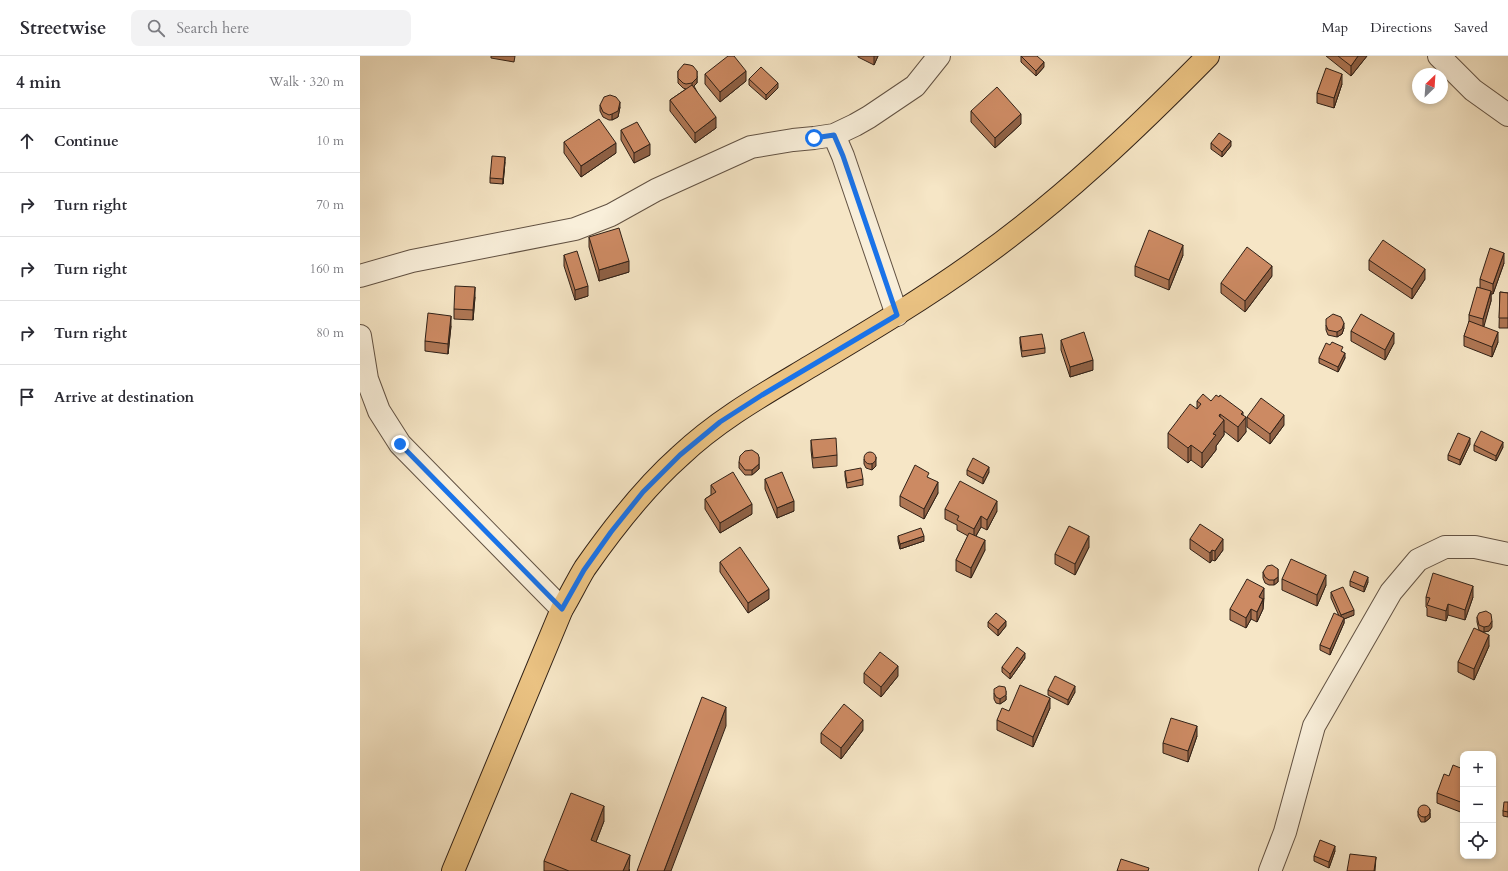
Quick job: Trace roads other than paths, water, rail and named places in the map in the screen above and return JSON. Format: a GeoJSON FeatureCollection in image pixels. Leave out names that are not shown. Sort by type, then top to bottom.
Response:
{"type":"FeatureCollection","features":[{"type":"Feature","properties":{"kind":"main road"},"geometry":{"type":"LineString","coordinates":[[453,871],[562,609],[584,570],[611,532],[643,492],[680,455],[720,422],[762,395],[897,315],[978,260],[1029,222],[1175,90],[1208,56]]}},
{"type":"Feature","properties":{"kind":"street"},"geometry":{"type":"LineString","coordinates":[[360,276],[412,261],[574,229],[611,215],[656,190],[751,147],[834,135],[862,121],[915,86],[939,56]]}},
{"type":"Feature","properties":{"kind":"street"},"geometry":{"type":"LineString","coordinates":[[1439,56],[1474,90],[1508,115]]}},
{"type":"Feature","properties":{"kind":"street"},"geometry":{"type":"LineString","coordinates":[[834,135],[843,156],[897,315]]}},
{"type":"Feature","properties":{"kind":"street"},"geometry":{"type":"LineString","coordinates":[[360,336],[367,379],[379,411],[400,444],[562,609]]}},
{"type":"Feature","properties":{"kind":"street"},"geometry":{"type":"LineString","coordinates":[[1270,871],[1285,832],[1314,726],[1391,592],[1418,560],[1445,546],[1475,547],[1508,554]]}}]}
